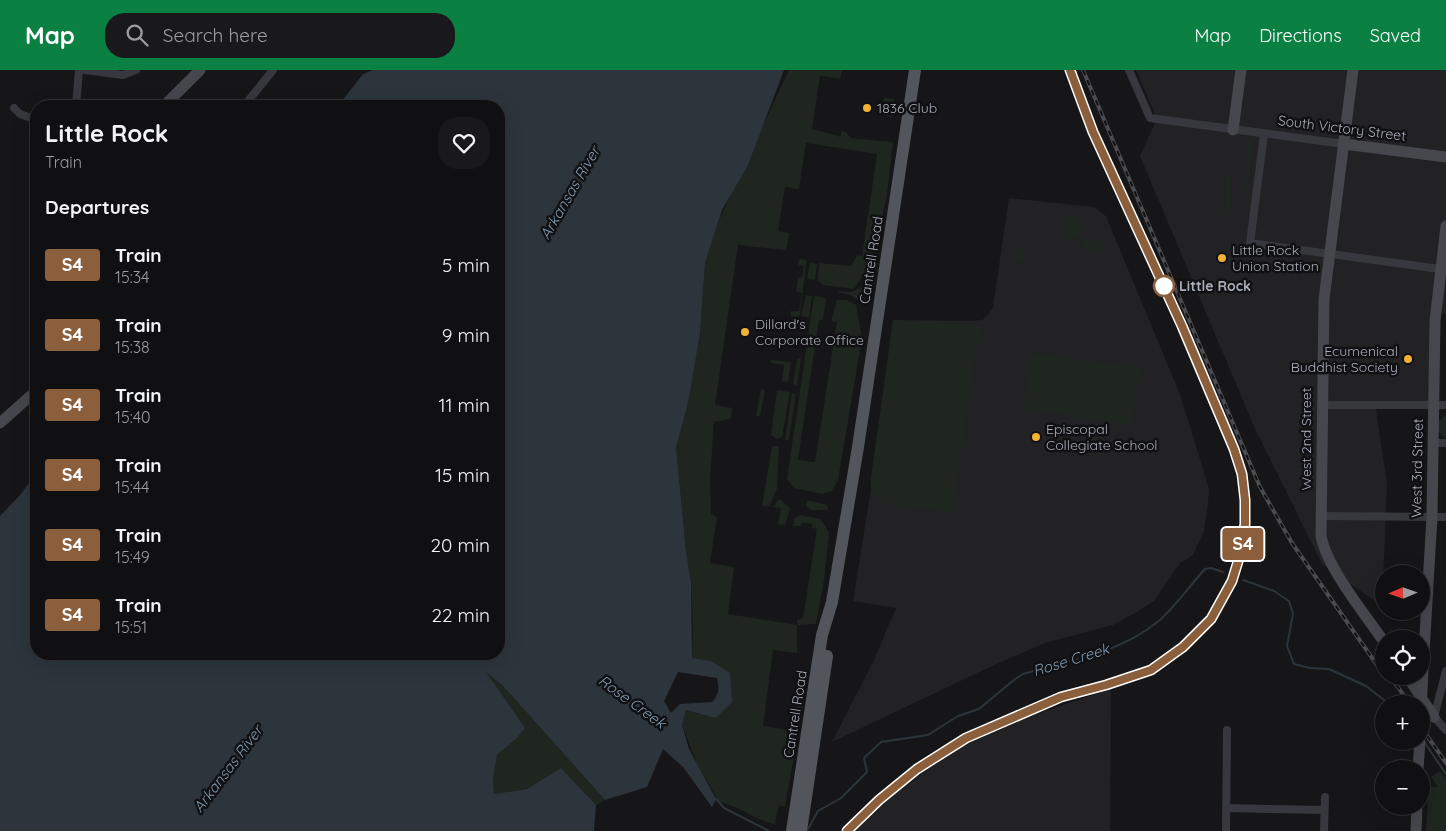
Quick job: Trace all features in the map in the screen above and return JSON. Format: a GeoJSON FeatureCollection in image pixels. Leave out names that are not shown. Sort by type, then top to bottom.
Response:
{"type":"FeatureCollection","features":[{"type":"Feature","properties":{"kind":"main road","name":"Cantrell Road"},"geometry":{"type":"LineString","coordinates":[[792,831],[870,371],[915,70]]}},
{"type":"Feature","properties":{"kind":"main road","name":"Cantrell Road"},"geometry":{"type":"LineString","coordinates":[[801,831],[826,636]]}},
{"type":"Feature","properties":{"kind":"street"},"geometry":{"type":"LineString","coordinates":[[76,100],[79,70]]}},
{"type":"Feature","properties":{"kind":"street"},"geometry":{"type":"LineString","coordinates":[[85,70],[123,75],[136,70]]}},
{"type":"Feature","properties":{"kind":"street"},"geometry":{"type":"LineString","coordinates":[[170,100],[200,70]]}},
{"type":"Feature","properties":{"kind":"street"},"geometry":{"type":"LineString","coordinates":[[249,100],[273,70]]}},
{"type":"Feature","properties":{"kind":"street","name":"South Victory Street"},"geometry":{"type":"LineString","coordinates":[[1129,70],[1150,118],[1446,157]]}},
{"type":"Feature","properties":{"kind":"street"},"geometry":{"type":"LineString","coordinates":[[1234,130],[1241,70]]}},
{"type":"Feature","properties":{"kind":"street","name":"West 2nd Street"},"geometry":{"type":"LineString","coordinates":[[1353,70],[1323,320],[1321,536],[1328,556],[1376,630]]}},
{"type":"Feature","properties":{"kind":"street"},"geometry":{"type":"LineString","coordinates":[[14,108],[20,114],[30,118]]}},
{"type":"Feature","properties":{"kind":"street"},"geometry":{"type":"LineString","coordinates":[[1264,134],[1250,243],[1440,269]]}},
{"type":"Feature","properties":{"kind":"street","name":"West 3rd Street"},"geometry":{"type":"LineString","coordinates":[[1422,695],[1432,517],[1435,321],[1446,226]]}},
{"type":"Feature","properties":{"kind":"street"},"geometry":{"type":"LineString","coordinates":[[0,422],[30,396]]}},
{"type":"Feature","properties":{"kind":"street"},"geometry":{"type":"LineString","coordinates":[[1322,405],[1446,405]]}},
{"type":"Feature","properties":{"kind":"street"},"geometry":{"type":"LineString","coordinates":[[1433,443],[1446,443]]}},
{"type":"Feature","properties":{"kind":"street"},"geometry":{"type":"LineString","coordinates":[[1321,516],[1446,517]]}},
{"type":"Feature","properties":{"kind":"street"},"geometry":{"type":"LineString","coordinates":[[1434,717],[1446,671]]}},
{"type":"Feature","properties":{"kind":"street"},"geometry":{"type":"LineString","coordinates":[[1413,685],[1434,717],[1446,730]]}},
{"type":"Feature","properties":{"kind":"street"},"geometry":{"type":"LineString","coordinates":[[1226,831],[1227,730]]}},
{"type":"Feature","properties":{"kind":"street"},"geometry":{"type":"LineString","coordinates":[[1324,831],[1325,796]]}},
{"type":"Feature","properties":{"kind":"street"},"geometry":{"type":"LineString","coordinates":[[1227,808],[1324,810]]}},
{"type":"Feature","properties":{"kind":"street"},"geometry":{"type":"LineString","coordinates":[[1416,831],[1417,815]]}},
{"type":"Feature","properties":{"kind":"shaded area"},"geometry":{"type":"Polygon","coordinates":[[[789,70],[842,70],[840,79],[820,76],[812,129],[841,137],[841,131],[851,138],[893,142],[887,195],[875,248],[867,269],[854,289],[823,285],[818,280],[819,263],[851,266],[857,255],[862,256],[877,154],[806,143],[799,189],[785,187],[778,231],[789,233],[786,250],[738,245],[715,405],[732,408],[731,419],[714,422],[710,477],[711,514],[717,517],[710,563],[734,567],[728,614],[797,625],[797,653],[773,650],[763,726],[793,731],[799,692],[805,693],[785,807],[779,805],[775,824],[719,802],[697,764],[682,725],[686,710],[698,714],[732,702],[711,661],[692,658],[691,582],[686,551],[676,447],[700,333],[705,263],[719,220],[789,70]]]}},
{"type":"Feature","properties":{"kind":"shaded area"},"geometry":{"type":"Polygon","coordinates":[[[1136,70],[1446,70],[1446,314],[1433,314],[1429,402],[1375,403],[1387,484],[1384,565],[1375,565],[1375,601],[1322,564],[1255,429],[1140,156],[1157,119],[1136,70]]]}},
{"type":"Feature","properties":{"kind":"shaded area"},"geometry":{"type":"Polygon","coordinates":[[[884,98],[895,99],[892,117],[882,115],[884,98]]]}},
{"type":"Feature","properties":{"kind":"shaded area"},"geometry":{"type":"Polygon","coordinates":[[[1246,140],[1253,141],[1244,214],[1246,140]]]}},
{"type":"Feature","properties":{"kind":"shaded area"},"geometry":{"type":"Polygon","coordinates":[[[1227,175],[1230,176],[1232,192],[1230,210],[1225,214],[1223,211],[1224,185],[1227,175]]]}},
{"type":"Feature","properties":{"kind":"shaded area","name":"Episcopal Collegiate School"},"geometry":{"type":"Polygon","coordinates":[[[1009,198],[1094,207],[1106,216],[1181,397],[1209,489],[1204,531],[1193,555],[1180,563],[1154,601],[1135,613],[1113,625],[1045,643],[994,665],[832,742],[874,660],[896,608],[853,601],[873,476],[893,320],[972,321],[982,320],[988,315],[993,307],[1009,198]]]}},
{"type":"Feature","properties":{"kind":"shaded area"},"geometry":{"type":"Polygon","coordinates":[[[1066,216],[1076,218],[1082,225],[1081,233],[1073,239],[1063,238],[1065,220],[1063,219],[1066,216]]]}},
{"type":"Feature","properties":{"kind":"shaded area"},"geometry":{"type":"Polygon","coordinates":[[[1084,238],[1106,241],[1105,251],[1082,248],[1084,238]]]}},
{"type":"Feature","properties":{"kind":"shaded area"},"geometry":{"type":"Polygon","coordinates":[[[1026,247],[1024,262],[1017,263],[1014,256],[1016,250],[1026,247]]]}},
{"type":"Feature","properties":{"kind":"shaded area"},"geometry":{"type":"Polygon","coordinates":[[[799,259],[806,260],[806,264],[800,314],[798,317],[791,316],[791,311],[799,311],[802,293],[796,292],[798,278],[802,277],[804,266],[798,265],[799,259]]]}},
{"type":"Feature","properties":{"kind":"shaded area"},"geometry":{"type":"Polygon","coordinates":[[[810,263],[817,264],[815,280],[807,279],[810,263]]]}},
{"type":"Feature","properties":{"kind":"shaded area"},"geometry":{"type":"Polygon","coordinates":[[[863,287],[864,293],[860,302],[850,295],[838,292],[851,292],[863,287]]]}},
{"type":"Feature","properties":{"kind":"shaded area"},"geometry":{"type":"Polygon","coordinates":[[[806,295],[812,296],[809,318],[801,316],[806,295]]]}},
{"type":"Feature","properties":{"kind":"shaded area"},"geometry":{"type":"Polygon","coordinates":[[[814,296],[826,298],[823,320],[819,320],[798,460],[815,462],[837,322],[831,321],[837,300],[846,300],[856,305],[862,338],[838,480],[832,491],[822,494],[794,488],[787,479],[814,296]]]}},
{"type":"Feature","properties":{"kind":"shaded area"},"geometry":{"type":"Polygon","coordinates":[[[893,320],[981,325],[972,375],[953,513],[885,503],[875,497],[872,492],[870,485],[893,320]]]}},
{"type":"Feature","properties":{"kind":"shaded area"},"geometry":{"type":"Polygon","coordinates":[[[1032,353],[1140,368],[1132,426],[1023,408],[1032,353]]]}},
{"type":"Feature","properties":{"kind":"shaded area"},"geometry":{"type":"Polygon","coordinates":[[[801,358],[797,386],[793,384],[797,359],[801,358]]]}},
{"type":"Feature","properties":{"kind":"shaded area"},"geometry":{"type":"Polygon","coordinates":[[[771,360],[791,362],[788,382],[782,381],[784,365],[771,363],[771,360]]]}},
{"type":"Feature","properties":{"kind":"shaded area"},"geometry":{"type":"Polygon","coordinates":[[[761,389],[765,390],[760,416],[756,416],[761,389]]]}},
{"type":"Feature","properties":{"kind":"shaded area"},"geometry":{"type":"Polygon","coordinates":[[[777,390],[790,392],[782,437],[777,439],[771,435],[777,390]]]}},
{"type":"Feature","properties":{"kind":"shaded area"},"geometry":{"type":"Polygon","coordinates":[[[792,393],[796,394],[789,440],[785,440],[792,393]]]}},
{"type":"Feature","properties":{"kind":"shaded area"},"geometry":{"type":"Polygon","coordinates":[[[1446,415],[1446,438],[1438,430],[1439,421],[1446,415]]]}},
{"type":"Feature","properties":{"kind":"shaded area"},"geometry":{"type":"Polygon","coordinates":[[[772,446],[779,446],[777,489],[769,507],[762,506],[772,446]]]}},
{"type":"Feature","properties":{"kind":"shaded area"},"geometry":{"type":"Polygon","coordinates":[[[780,499],[790,509],[785,525],[778,524],[781,508],[773,507],[780,499]]]}},
{"type":"Feature","properties":{"kind":"shaded area"},"geometry":{"type":"Polygon","coordinates":[[[807,501],[827,505],[828,510],[811,510],[806,506],[807,501]]]}},
{"type":"Feature","properties":{"kind":"shaded area"},"geometry":{"type":"Polygon","coordinates":[[[800,515],[821,519],[829,533],[824,580],[816,624],[797,625],[797,620],[803,618],[817,529],[812,528],[812,524],[802,522],[800,526],[793,526],[794,519],[800,515]]]}},
{"type":"Feature","properties":{"kind":"shaded area"},"geometry":{"type":"Polygon","coordinates":[[[484,670],[503,686],[605,800],[596,805],[561,768],[527,789],[494,794],[493,780],[497,755],[516,739],[484,670]]]}},
{"type":"Feature","properties":{"kind":"shaded area"},"geometry":{"type":"Polygon","coordinates":[[[1111,689],[1110,831],[852,831],[880,805],[959,747],[1034,715],[1111,689]]]}},
{"type":"Feature","properties":{"kind":"shaded area"},"geometry":{"type":"Polygon","coordinates":[[[1440,771],[1446,779],[1446,831],[1426,831],[1427,815],[1430,815],[1430,787],[1438,787],[1431,777],[1440,771]]]}},
{"type":"Feature","properties":{"kind":"water","name":"Arkansas River"},"geometry":{"type":"Polygon","coordinates":[[[373,70],[784,70],[748,165],[722,210],[705,263],[700,333],[688,403],[676,447],[686,551],[691,582],[692,658],[711,661],[730,673],[732,702],[716,718],[686,710],[682,725],[689,749],[716,799],[712,807],[683,767],[663,749],[647,787],[605,800],[503,686],[486,672],[525,728],[516,739],[497,755],[493,780],[494,794],[527,789],[561,768],[596,805],[594,831],[0,831],[0,516],[30,481],[30,660],[505,660],[505,100],[343,100],[363,74],[373,70]],[[678,672],[664,701],[671,713],[680,704],[712,702],[718,691],[717,678],[678,672]]]}},
{"type":"Feature","properties":{"kind":"waterway","name":"Rose Creek"},"geometry":{"type":"LineString","coordinates":[[808,829],[818,811],[841,798],[867,772],[864,758],[881,742],[928,735],[958,716],[979,709],[1023,674],[1093,655],[1126,642],[1162,618],[1205,569],[1211,568],[1223,572]]}},
{"type":"Feature","properties":{"kind":"waterway","name":"Rose Creek"},"geometry":{"type":"LineString","coordinates":[[1243,580],[1274,591],[1289,601],[1293,614],[1287,646],[1294,664],[1310,668],[1329,669],[1366,686],[1378,695]]}},
{"type":"Feature","properties":{"kind":"waterway","name":"Rose Creek"},"geometry":{"type":"LineString","coordinates":[[1430,750],[1446,774]]}},
{"type":"Feature","properties":{"kind":"waterway","name":"Rose Creek"},"geometry":{"type":"LineString","coordinates":[[716,799],[724,808],[769,831]]}},
{"type":"Feature","properties":{"kind":"railway"},"geometry":{"type":"LineString","coordinates":[[847,831],[879,799],[917,769],[966,738],[1061,697],[1107,685],[1151,670],[1183,647],[1211,619],[1232,581],[1240,555],[1245,524],[1245,500],[1242,474],[1234,449],[1182,326],[1093,132],[1070,70]]}},
{"type":"Feature","properties":{"kind":"railway"},"geometry":{"type":"LineString","coordinates":[[1083,70],[1260,487],[1292,543],[1375,662]]}},
{"type":"Feature","properties":{"kind":"railway"},"geometry":{"type":"LineString","coordinates":[[1396,685],[1404,695]]}},
{"type":"Feature","properties":{"kind":"railway"},"geometry":{"type":"LineString","coordinates":[[1430,740],[1446,763]]}},
{"type":"Feature","properties":{"kind":"train","name":"S4"},"geometry":{"type":"LineString","coordinates":[[847,831],[879,800],[917,769],[966,738],[1061,697],[1151,670],[1183,647],[1211,619],[1232,581],[1240,555],[1244,539],[1246,513],[1242,474],[1234,449],[1182,326],[1093,132],[1070,70]]}},
{"type":"Feature","properties":{"kind":"place","name":"1836 Club"},"geometry":{"type":"Point","coordinates":[867,108]}},
{"type":"Feature","properties":{"kind":"place","name":"Little Rock Union Station"},"geometry":{"type":"Point","coordinates":[1222,258]}},
{"type":"Feature","properties":{"kind":"place","name":"Little Rock"},"geometry":{"type":"Point","coordinates":[1164,286]}},
{"type":"Feature","properties":{"kind":"place","name":"Dillard's Corporate Office"},"geometry":{"type":"Point","coordinates":[745,332]}},
{"type":"Feature","properties":{"kind":"place","name":"Ecumenical Buddhist Society"},"geometry":{"type":"Point","coordinates":[1408,359]}},
{"type":"Feature","properties":{"kind":"place","name":"Episcopal Collegiate School"},"geometry":{"type":"Point","coordinates":[1036,437]}}]}
